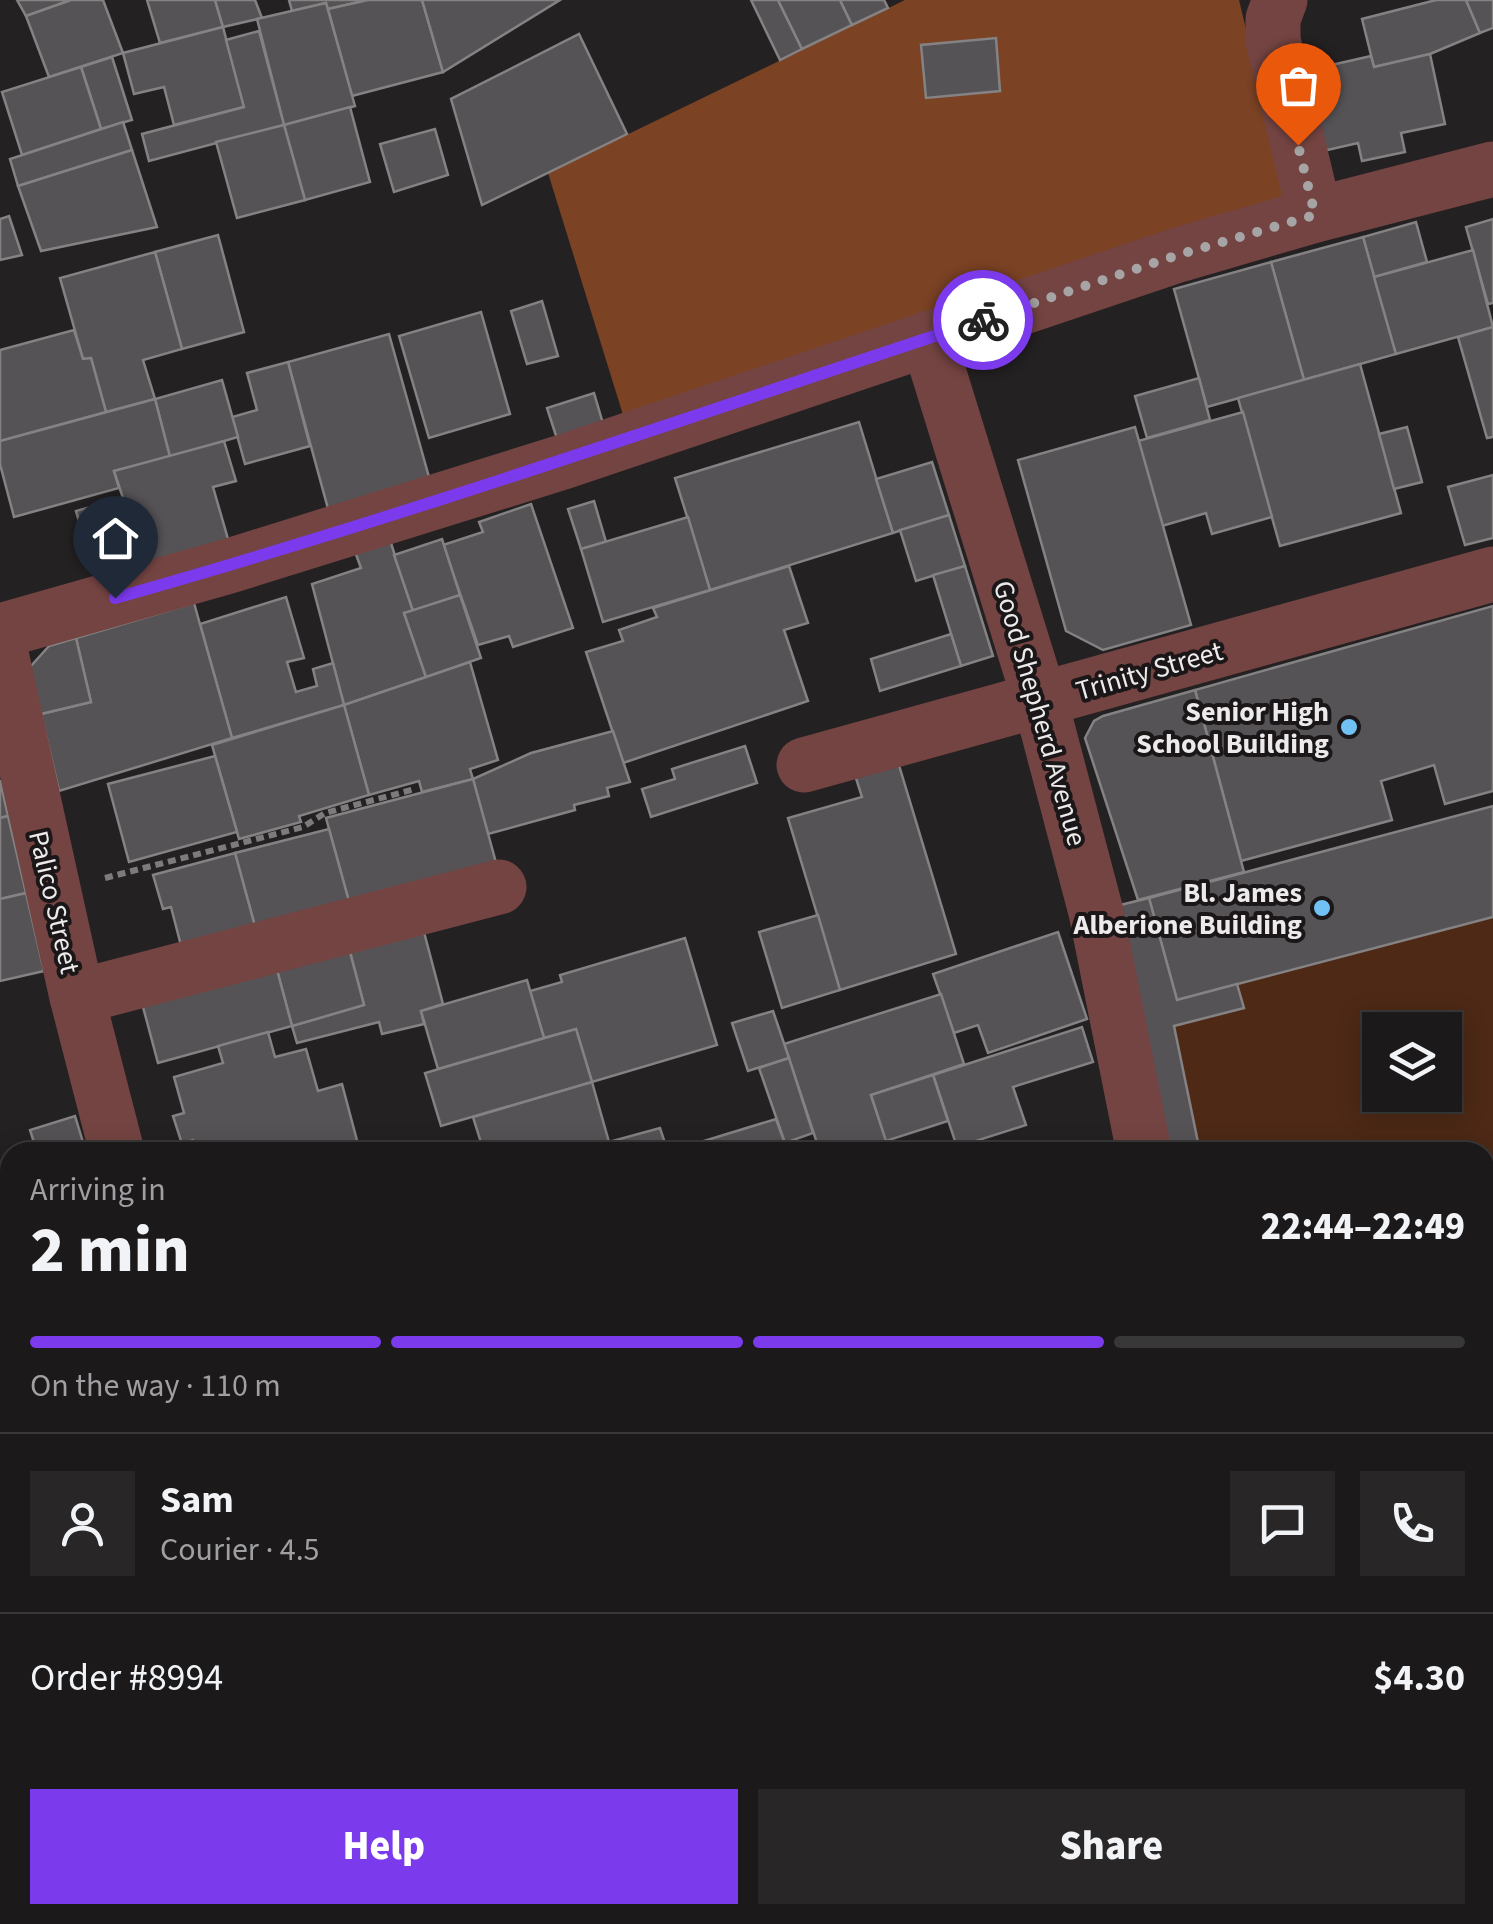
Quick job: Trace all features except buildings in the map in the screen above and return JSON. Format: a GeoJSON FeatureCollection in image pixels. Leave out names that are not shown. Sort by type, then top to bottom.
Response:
{"type":"FeatureCollection","features":[{"type":"Feature","properties":{"kind":"street"},"geometry":{"type":"LineString","coordinates":[[1280,0],[1273,19],[1272,40],[1315,215]]}},
{"type":"Feature","properties":{"kind":"street"},"geometry":{"type":"LineString","coordinates":[[0,631],[229,566],[547,467],[1178,255],[1493,169]]}},
{"type":"Feature","properties":{"kind":"street","name":"Good Shepherd Avenue"},"geometry":{"type":"LineString","coordinates":[[928,338],[1040,700],[1096,912],[1142,1142]]}},
{"type":"Feature","properties":{"kind":"street","name":"Trinity Street"},"geometry":{"type":"LineString","coordinates":[[804,765],[1493,574]]}},
{"type":"Feature","properties":{"kind":"street","name":"Palico Street"},"geometry":{"type":"LineString","coordinates":[[0,649],[77,997],[114,1142]]}},
{"type":"Feature","properties":{"kind":"street"},"geometry":{"type":"LineString","coordinates":[[77,997],[499,887]]}},
{"type":"Feature","properties":{"kind":"path"},"geometry":{"type":"LineString","coordinates":[[101,879],[303,827],[326,814],[415,789]]}},
{"type":"Feature","properties":{"kind":"shaded area"},"geometry":{"type":"Polygon","coordinates":[[[905,0],[1239,0],[1286,196],[624,418],[548,173],[905,0]]]}},
{"type":"Feature","properties":{"kind":"shaded area"},"geometry":{"type":"Polygon","coordinates":[[[1493,917],[1493,1142],[1198,1142],[1174,1026],[1244,1008],[1237,984],[1493,917]]]}},
{"type":"Feature","properties":{"kind":"way so far"},"geometry":{"type":"LineString","coordinates":[[983,320],[1178,255],[1315,215],[1298,145]]}},
{"type":"Feature","properties":{"kind":"place","name":"Senior High School Building"},"geometry":{"type":"Point","coordinates":[1349,727]}},
{"type":"Feature","properties":{"kind":"place","name":"Bl. James Alberione Building"},"geometry":{"type":"Point","coordinates":[1322,908]}},
{"type":"Feature","properties":{"kind":"route"},"geometry":{"type":"LineString","coordinates":[[115,598],[566,461],[983,320]]}}]}
